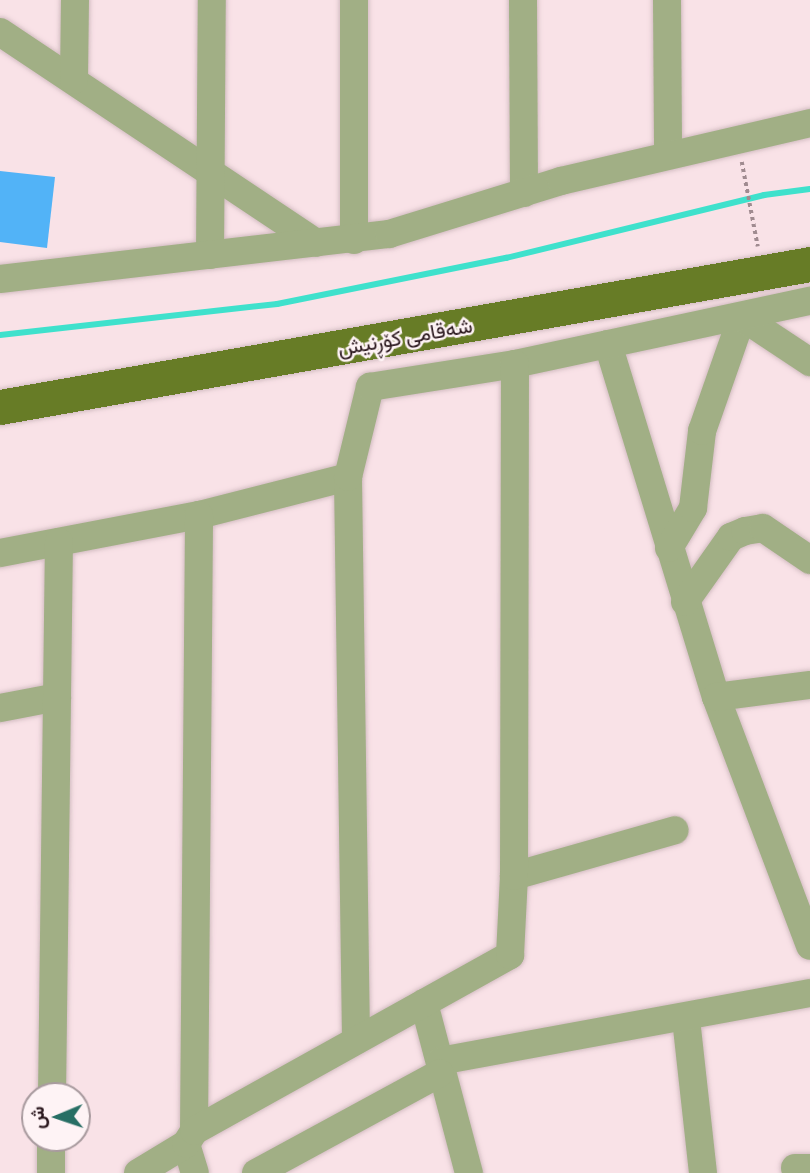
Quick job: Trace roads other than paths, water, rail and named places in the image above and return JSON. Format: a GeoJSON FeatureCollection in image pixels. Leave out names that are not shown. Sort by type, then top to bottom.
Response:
{"type":"FeatureCollection","features":[{"type":"Feature","properties":{"kind":"main road","name":"شەقامی کۆڕنیش"},"geometry":{"type":"LineString","coordinates":[[0,407],[810,264]]}},
{"type":"Feature","properties":{"kind":"street"},"geometry":{"type":"LineString","coordinates":[[75,0],[75,80]]}},
{"type":"Feature","properties":{"kind":"street"},"geometry":{"type":"LineString","coordinates":[[210,255],[208,175],[212,0]]}},
{"type":"Feature","properties":{"kind":"street"},"geometry":{"type":"LineString","coordinates":[[354,0],[354,240]]}},
{"type":"Feature","properties":{"kind":"street"},"geometry":{"type":"LineString","coordinates":[[523,0],[524,193]]}},
{"type":"Feature","properties":{"kind":"street"},"geometry":{"type":"LineString","coordinates":[[667,0],[668,155]]}},
{"type":"Feature","properties":{"kind":"street"},"geometry":{"type":"LineString","coordinates":[[0,33],[75,80],[208,175],[316,243]]}},
{"type":"Feature","properties":{"kind":"street"},"geometry":{"type":"LineString","coordinates":[[0,279],[354,240],[668,155],[810,122]]}},
{"type":"Feature","properties":{"kind":"street"},"geometry":{"type":"LineString","coordinates":[[356,1038],[348,477],[370,387],[515,365],[810,301]]}},
{"type":"Feature","properties":{"kind":"street"},"geometry":{"type":"LineString","coordinates":[[742,317],[810,362]]}},
{"type":"Feature","properties":{"kind":"street"},"geometry":{"type":"LineString","coordinates":[[669,548],[693,508],[702,431],[742,317]]}},
{"type":"Feature","properties":{"kind":"street"},"geometry":{"type":"LineString","coordinates":[[608,344],[716,696],[810,946]]}},
{"type":"Feature","properties":{"kind":"street"},"geometry":{"type":"LineString","coordinates":[[138,1173],[190,1138],[356,1038],[510,955],[514,876],[515,365]]}},
{"type":"Feature","properties":{"kind":"street"},"geometry":{"type":"LineString","coordinates":[[0,553],[200,515],[348,477]]}},
{"type":"Feature","properties":{"kind":"street"},"geometry":{"type":"LineString","coordinates":[[195,1173],[190,1138],[200,515]]}},
{"type":"Feature","properties":{"kind":"street"},"geometry":{"type":"LineString","coordinates":[[685,601],[731,537],[745,531],[763,528],[810,560]]}},
{"type":"Feature","properties":{"kind":"street"},"geometry":{"type":"LineString","coordinates":[[52,1082],[59,542]]}},
{"type":"Feature","properties":{"kind":"street"},"geometry":{"type":"LineString","coordinates":[[716,696],[810,685]]}},
{"type":"Feature","properties":{"kind":"street"},"geometry":{"type":"LineString","coordinates":[[0,708],[57,697]]}},
{"type":"Feature","properties":{"kind":"street"},"geometry":{"type":"LineString","coordinates":[[514,876],[675,830]]}},
{"type":"Feature","properties":{"kind":"street"},"geometry":{"type":"LineString","coordinates":[[271,1170],[440,1067],[810,993]]}},
{"type":"Feature","properties":{"kind":"street"},"geometry":{"type":"LineString","coordinates":[[424,1003],[469,1173]]}},
{"type":"Feature","properties":{"kind":"street"},"geometry":{"type":"LineString","coordinates":[[686,1018],[703,1173]]}},
{"type":"Feature","properties":{"kind":"street"},"geometry":{"type":"LineString","coordinates":[[51,1152],[51,1173]]}},
{"type":"Feature","properties":{"kind":"waterway"},"geometry":{"type":"LineString","coordinates":[[0,335],[277,304],[506,258],[764,195],[810,189]]}}]}
